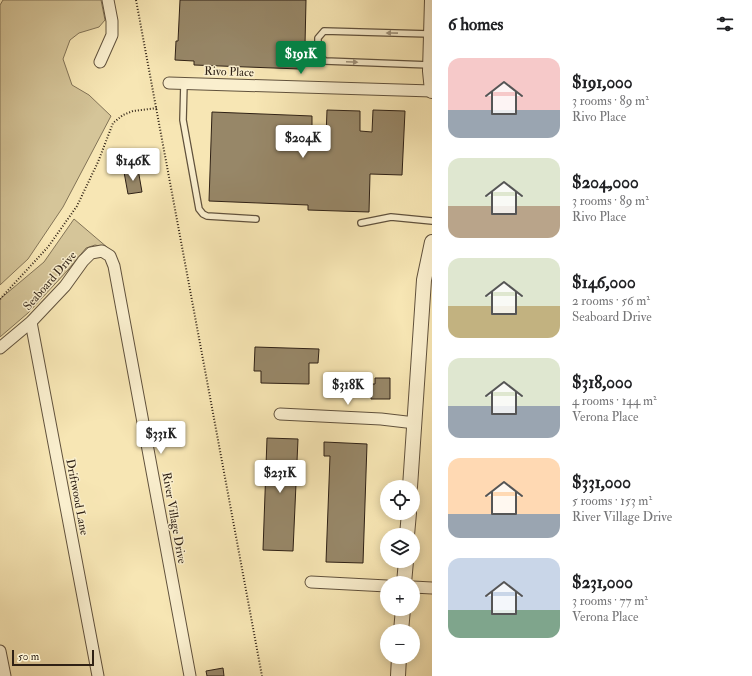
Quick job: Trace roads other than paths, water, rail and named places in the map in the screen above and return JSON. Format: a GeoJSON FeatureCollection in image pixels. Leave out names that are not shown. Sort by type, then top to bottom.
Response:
{"type":"FeatureCollection","features":[{"type":"Feature","properties":{"kind":"street"},"geometry":{"type":"LineString","coordinates":[[100,62],[112,35],[112,21],[108,0]]}},
{"type":"Feature","properties":{"kind":"street"},"geometry":{"type":"LineString","coordinates":[[432,0],[430,65],[430,82],[432,91]]}},
{"type":"Feature","properties":{"kind":"street","name":"Rivo Place"},"geometry":{"type":"LineString","coordinates":[[169,82],[432,91]]}},
{"type":"Feature","properties":{"kind":"street"},"geometry":{"type":"LineString","coordinates":[[411,480],[424,280],[432,242]]}},
{"type":"Feature","properties":{"kind":"street","name":"Seaboard Drive"},"geometry":{"type":"LineString","coordinates":[[0,348],[31,322],[65,286],[83,261],[91,253],[102,251]]}},
{"type":"Feature","properties":{"kind":"street","name":"River Village Drive"},"geometry":{"type":"LineString","coordinates":[[102,251],[110,256],[114,266],[190,676]]}},
{"type":"Feature","properties":{"kind":"street","name":"Driftwood Lane"},"geometry":{"type":"LineString","coordinates":[[31,322],[98,676]]}},
{"type":"Feature","properties":{"kind":"street"},"geometry":{"type":"LineString","coordinates":[[280,414],[415,423]]}},
{"type":"Feature","properties":{"kind":"street"},"geometry":{"type":"LineString","coordinates":[[311,582],[380,586]]}},
{"type":"Feature","properties":{"kind":"street"},"geometry":{"type":"LineString","coordinates":[[420,587],[432,588]]}},
{"type":"Feature","properties":{"kind":"street"},"geometry":{"type":"LineString","coordinates":[[0,650],[5,676]]}},
{"type":"Feature","properties":{"kind":"street"},"geometry":{"type":"LineString","coordinates":[[398,676],[399,664]]}},
{"type":"Feature","properties":{"kind":"lane"},"geometry":{"type":"LineString","coordinates":[[430,65],[325,61],[318,54],[318,38],[324,32],[431,34]]}},
{"type":"Feature","properties":{"kind":"lane"},"geometry":{"type":"LineString","coordinates":[[184,83],[183,120],[199,209],[202,214],[207,216],[256,219]]}},
{"type":"Feature","properties":{"kind":"lane"},"geometry":{"type":"LineString","coordinates":[[361,223],[390,217],[432,221]]}}]}
